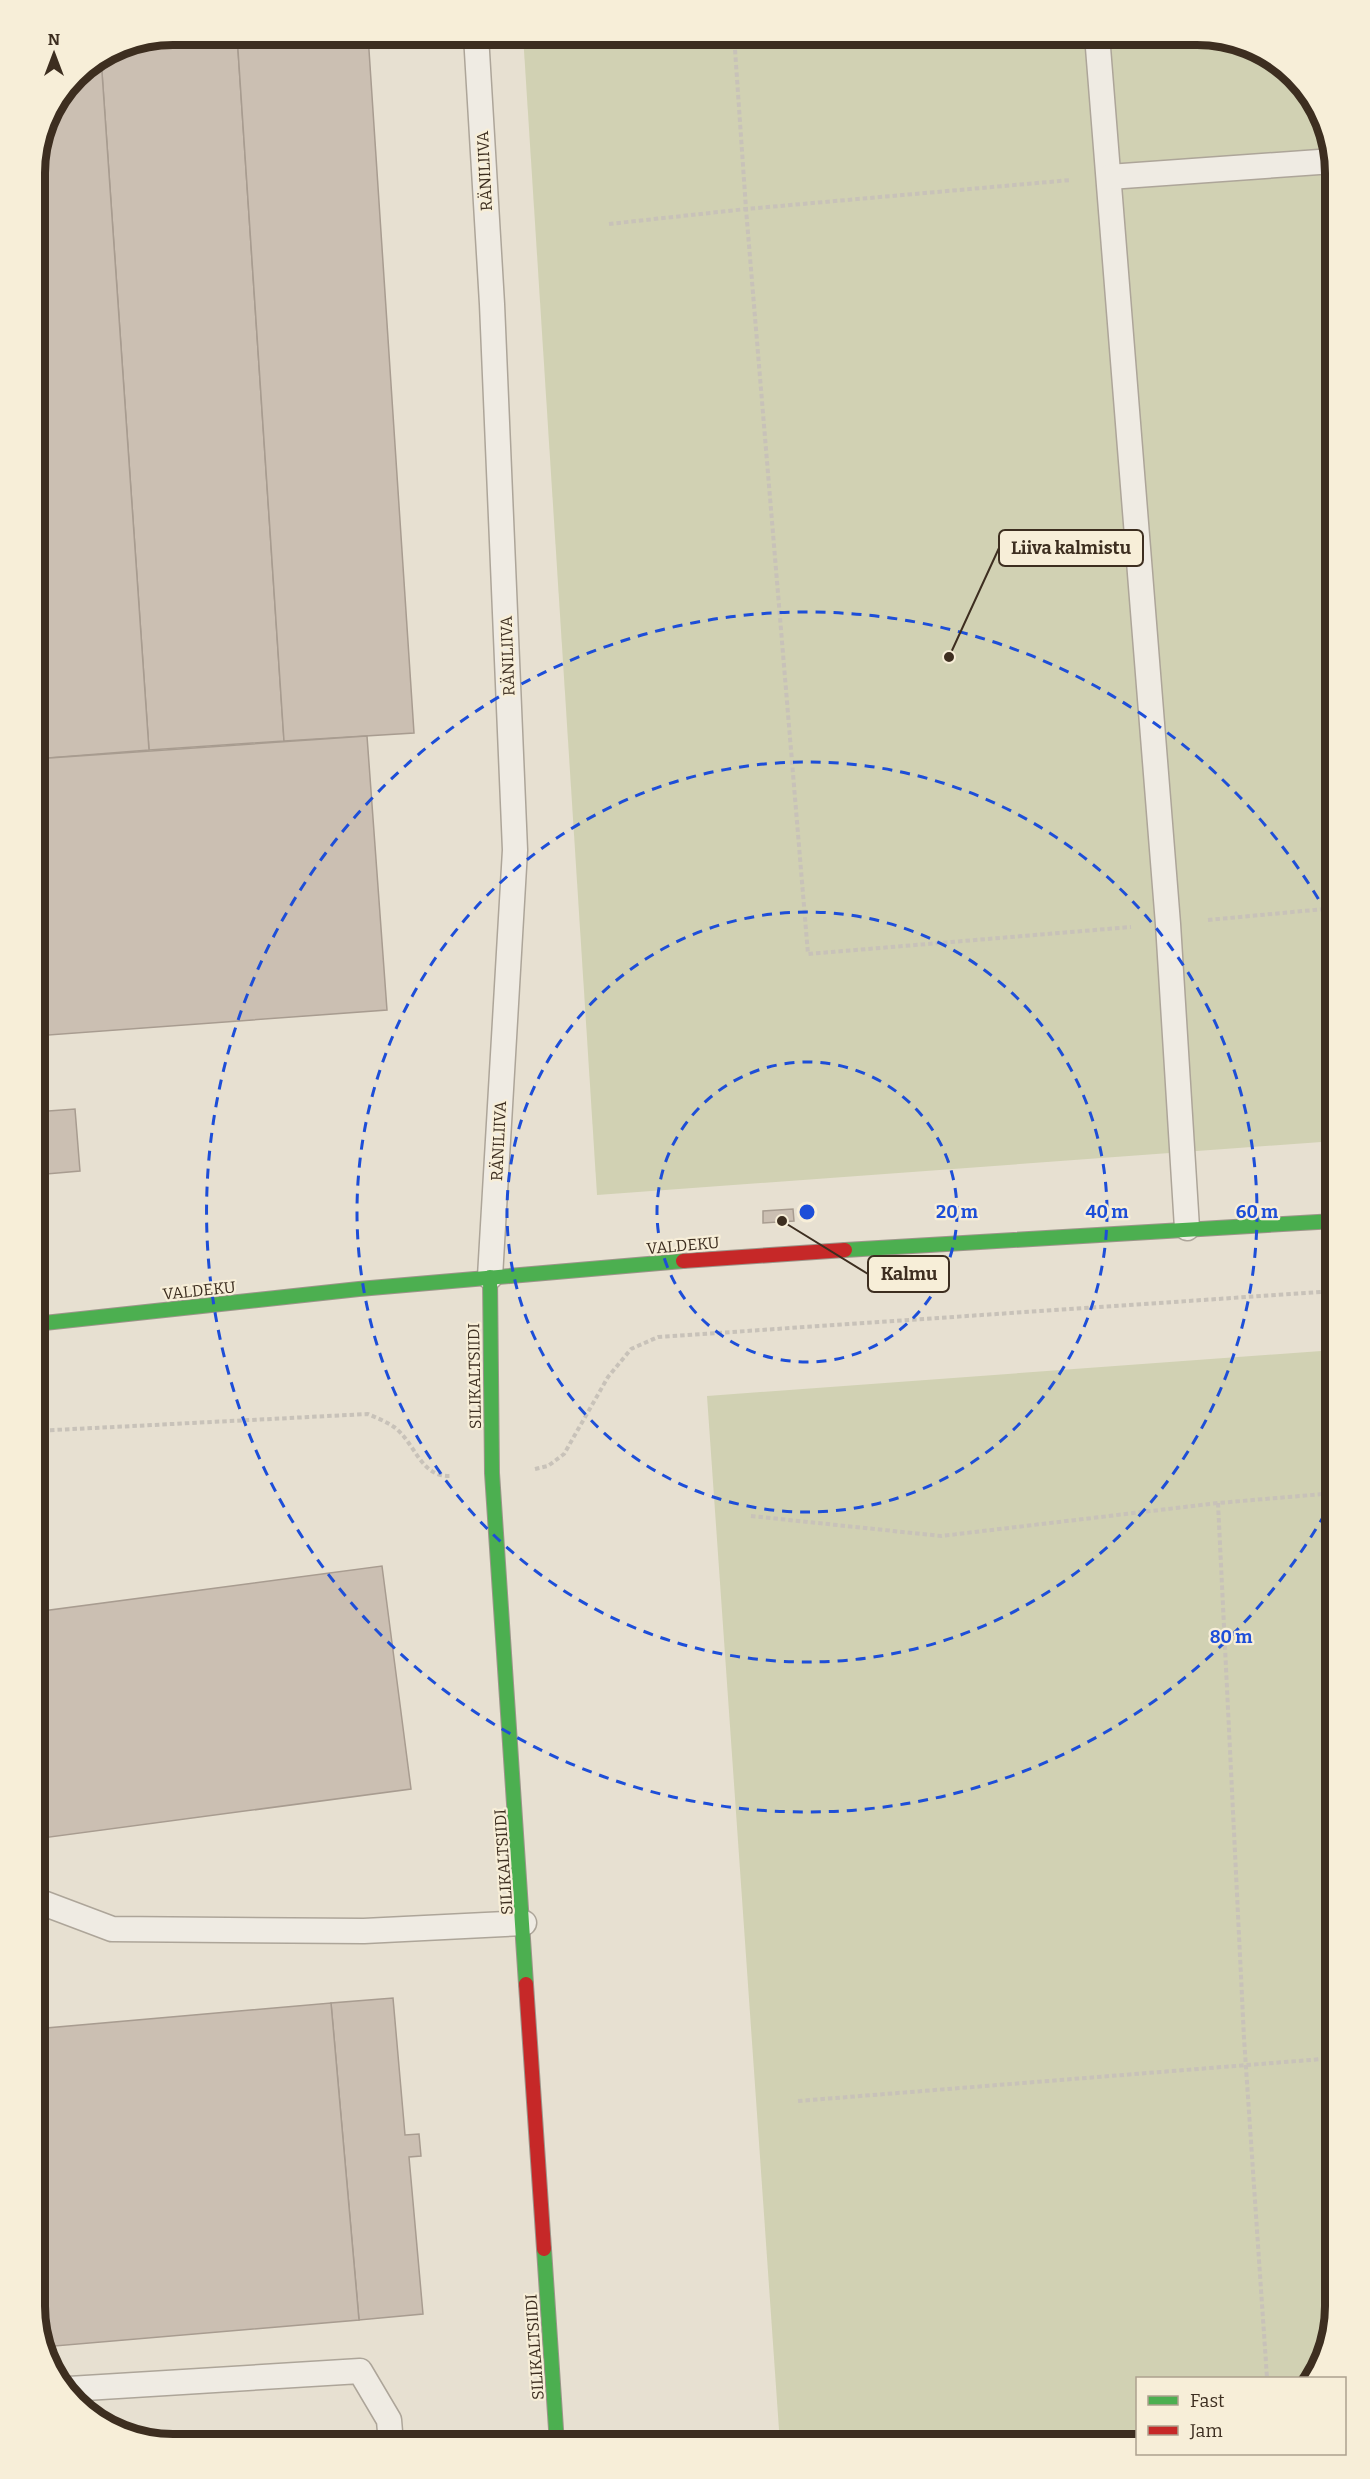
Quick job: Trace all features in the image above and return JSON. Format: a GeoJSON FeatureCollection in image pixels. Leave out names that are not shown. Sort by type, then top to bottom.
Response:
{"type":"FeatureCollection","features":[{"type":"Feature","properties":{"kind":"street","name":"VALDEKU"},"geometry":{"type":"LineString","coordinates":[[45,1323],[490,1277],[800,1252],[1325,1221]]}},
{"type":"Feature","properties":{"kind":"street","name":"SILIKALTSIIDI"},"geometry":{"type":"LineString","coordinates":[[490,1277],[492,1473],[524,1923],[556,2434]]}},
{"type":"Feature","properties":{"kind":"lane","name":"RÄNILIIVA"},"geometry":{"type":"LineString","coordinates":[[477,45],[492,304],[515,850],[490,1277]]}},
{"type":"Feature","properties":{"kind":"lane"},"geometry":{"type":"LineString","coordinates":[[1098,45],[1168,924],[1186,1228]]}},
{"type":"Feature","properties":{"kind":"lane"},"geometry":{"type":"LineString","coordinates":[[1109,177],[1324,162]]}},
{"type":"Feature","properties":{"kind":"lane"},"geometry":{"type":"LineString","coordinates":[[45,1904],[112,1929],[364,1931],[524,1923]]}},
{"type":"Feature","properties":{"kind":"lane"},"geometry":{"type":"LineString","coordinates":[[75,2389],[360,2371],[389,2420],[390,2434]]}},
{"type":"Feature","properties":{"kind":"path"},"geometry":{"type":"LineString","coordinates":[[735,45],[807,954],[1325,909]]}},
{"type":"Feature","properties":{"kind":"path"},"geometry":{"type":"LineString","coordinates":[[609,224],[746,209],[1109,177]]}},
{"type":"Feature","properties":{"kind":"path"},"geometry":{"type":"LineString","coordinates":[[532,1470],[548,1466],[564,1454],[608,1377],[631,1349],[658,1337],[1325,1291]]}},
{"type":"Feature","properties":{"kind":"path"},"geometry":{"type":"LineString","coordinates":[[45,1430],[368,1414],[396,1428],[424,1465],[439,1476],[455,1475]]}},
{"type":"Feature","properties":{"kind":"path"},"geometry":{"type":"LineString","coordinates":[[751,1516],[941,1536],[1218,1503],[1325,1495]]}},
{"type":"Feature","properties":{"kind":"path"},"geometry":{"type":"LineString","coordinates":[[1218,1503],[1246,2066],[1267,2377]]}},
{"type":"Feature","properties":{"kind":"path"},"geometry":{"type":"LineString","coordinates":[[798,2101],[1325,2059]]}},
{"type":"Feature","properties":{"kind":"green space"},"geometry":{"type":"Polygon","coordinates":[[[524,45],[1205,45],[1230,49],[1261,62],[1288,82],[1299,95],[1315,124],[1324,156],[1325,1142],[597,1195],[524,45]]]}},
{"type":"Feature","properties":{"kind":"green space"},"geometry":{"type":"Polygon","coordinates":[[[1325,1351],[1325,2314],[1318,2347],[1303,2377],[1136,2377],[1136,2434],[779,2434],[707,1396],[1325,1351]]]}},
{"type":"Feature","properties":{"kind":"building"},"geometry":{"type":"Polygon","coordinates":[[[238,45],[284,741],[149,750],[102,67],[124,55],[148,47],[238,45]]]}},
{"type":"Feature","properties":{"kind":"building"},"geometry":{"type":"Polygon","coordinates":[[[238,45],[369,45],[414,733],[284,741],[238,45]]]}},
{"type":"Feature","properties":{"kind":"building"},"geometry":{"type":"Polygon","coordinates":[[[102,67],[149,750],[45,758],[45,165],[49,140],[62,109],[71,95],[102,67]]]}},
{"type":"Feature","properties":{"kind":"building"},"geometry":{"type":"Polygon","coordinates":[[[367,736],[387,1010],[45,1035],[45,758],[367,736]]]}},
{"type":"Feature","properties":{"kind":"building"},"geometry":{"type":"Polygon","coordinates":[[[75,1109],[80,1171],[45,1174],[45,1111],[75,1109]]]}},
{"type":"Feature","properties":{"kind":"building"},"geometry":{"type":"Polygon","coordinates":[[[793,1209],[794,1221],[763,1223],[763,1211],[793,1209]]]}},
{"type":"Feature","properties":{"kind":"building"},"geometry":{"type":"Polygon","coordinates":[[[382,1566],[411,1789],[45,1838],[45,1611],[382,1566]]]}},
{"type":"Feature","properties":{"kind":"building"},"geometry":{"type":"Polygon","coordinates":[[[393,1998],[405,2135],[419,2134],[421,2156],[409,2157],[423,2314],[359,2320],[331,2003],[393,1998]]]}},
{"type":"Feature","properties":{"kind":"building"},"geometry":{"type":"Polygon","coordinates":[[[331,2003],[359,2320],[52,2346],[45,2314],[45,2028],[331,2003]]]}},
{"type":"Feature","properties":{"kind":"traffic: fast"},"geometry":{"type":"LineString","coordinates":[[845,1250],[1325,1222]]}},
{"type":"Feature","properties":{"kind":"traffic: fast"},"geometry":{"type":"LineString","coordinates":[[45,1323],[359,1289],[683,1261]]}},
{"type":"Feature","properties":{"kind":"traffic: fast"},"geometry":{"type":"LineString","coordinates":[[490,1277],[492,1473],[526,1984]]}},
{"type":"Feature","properties":{"kind":"traffic: fast"},"geometry":{"type":"LineString","coordinates":[[544,2249],[556,2434]]}},
{"type":"Feature","properties":{"kind":"traffic: jam"},"geometry":{"type":"LineString","coordinates":[[683,1261],[845,1250]]}},
{"type":"Feature","properties":{"kind":"traffic: jam"},"geometry":{"type":"LineString","coordinates":[[526,1984],[544,2249]]}},
{"type":"Feature","properties":{"kind":"place","name":"Liiva kalmistu"},"geometry":{"type":"Point","coordinates":[949,657]}},
{"type":"Feature","properties":{"kind":"place","name":"Kalmu"},"geometry":{"type":"Point","coordinates":[782,1221]}}]}
